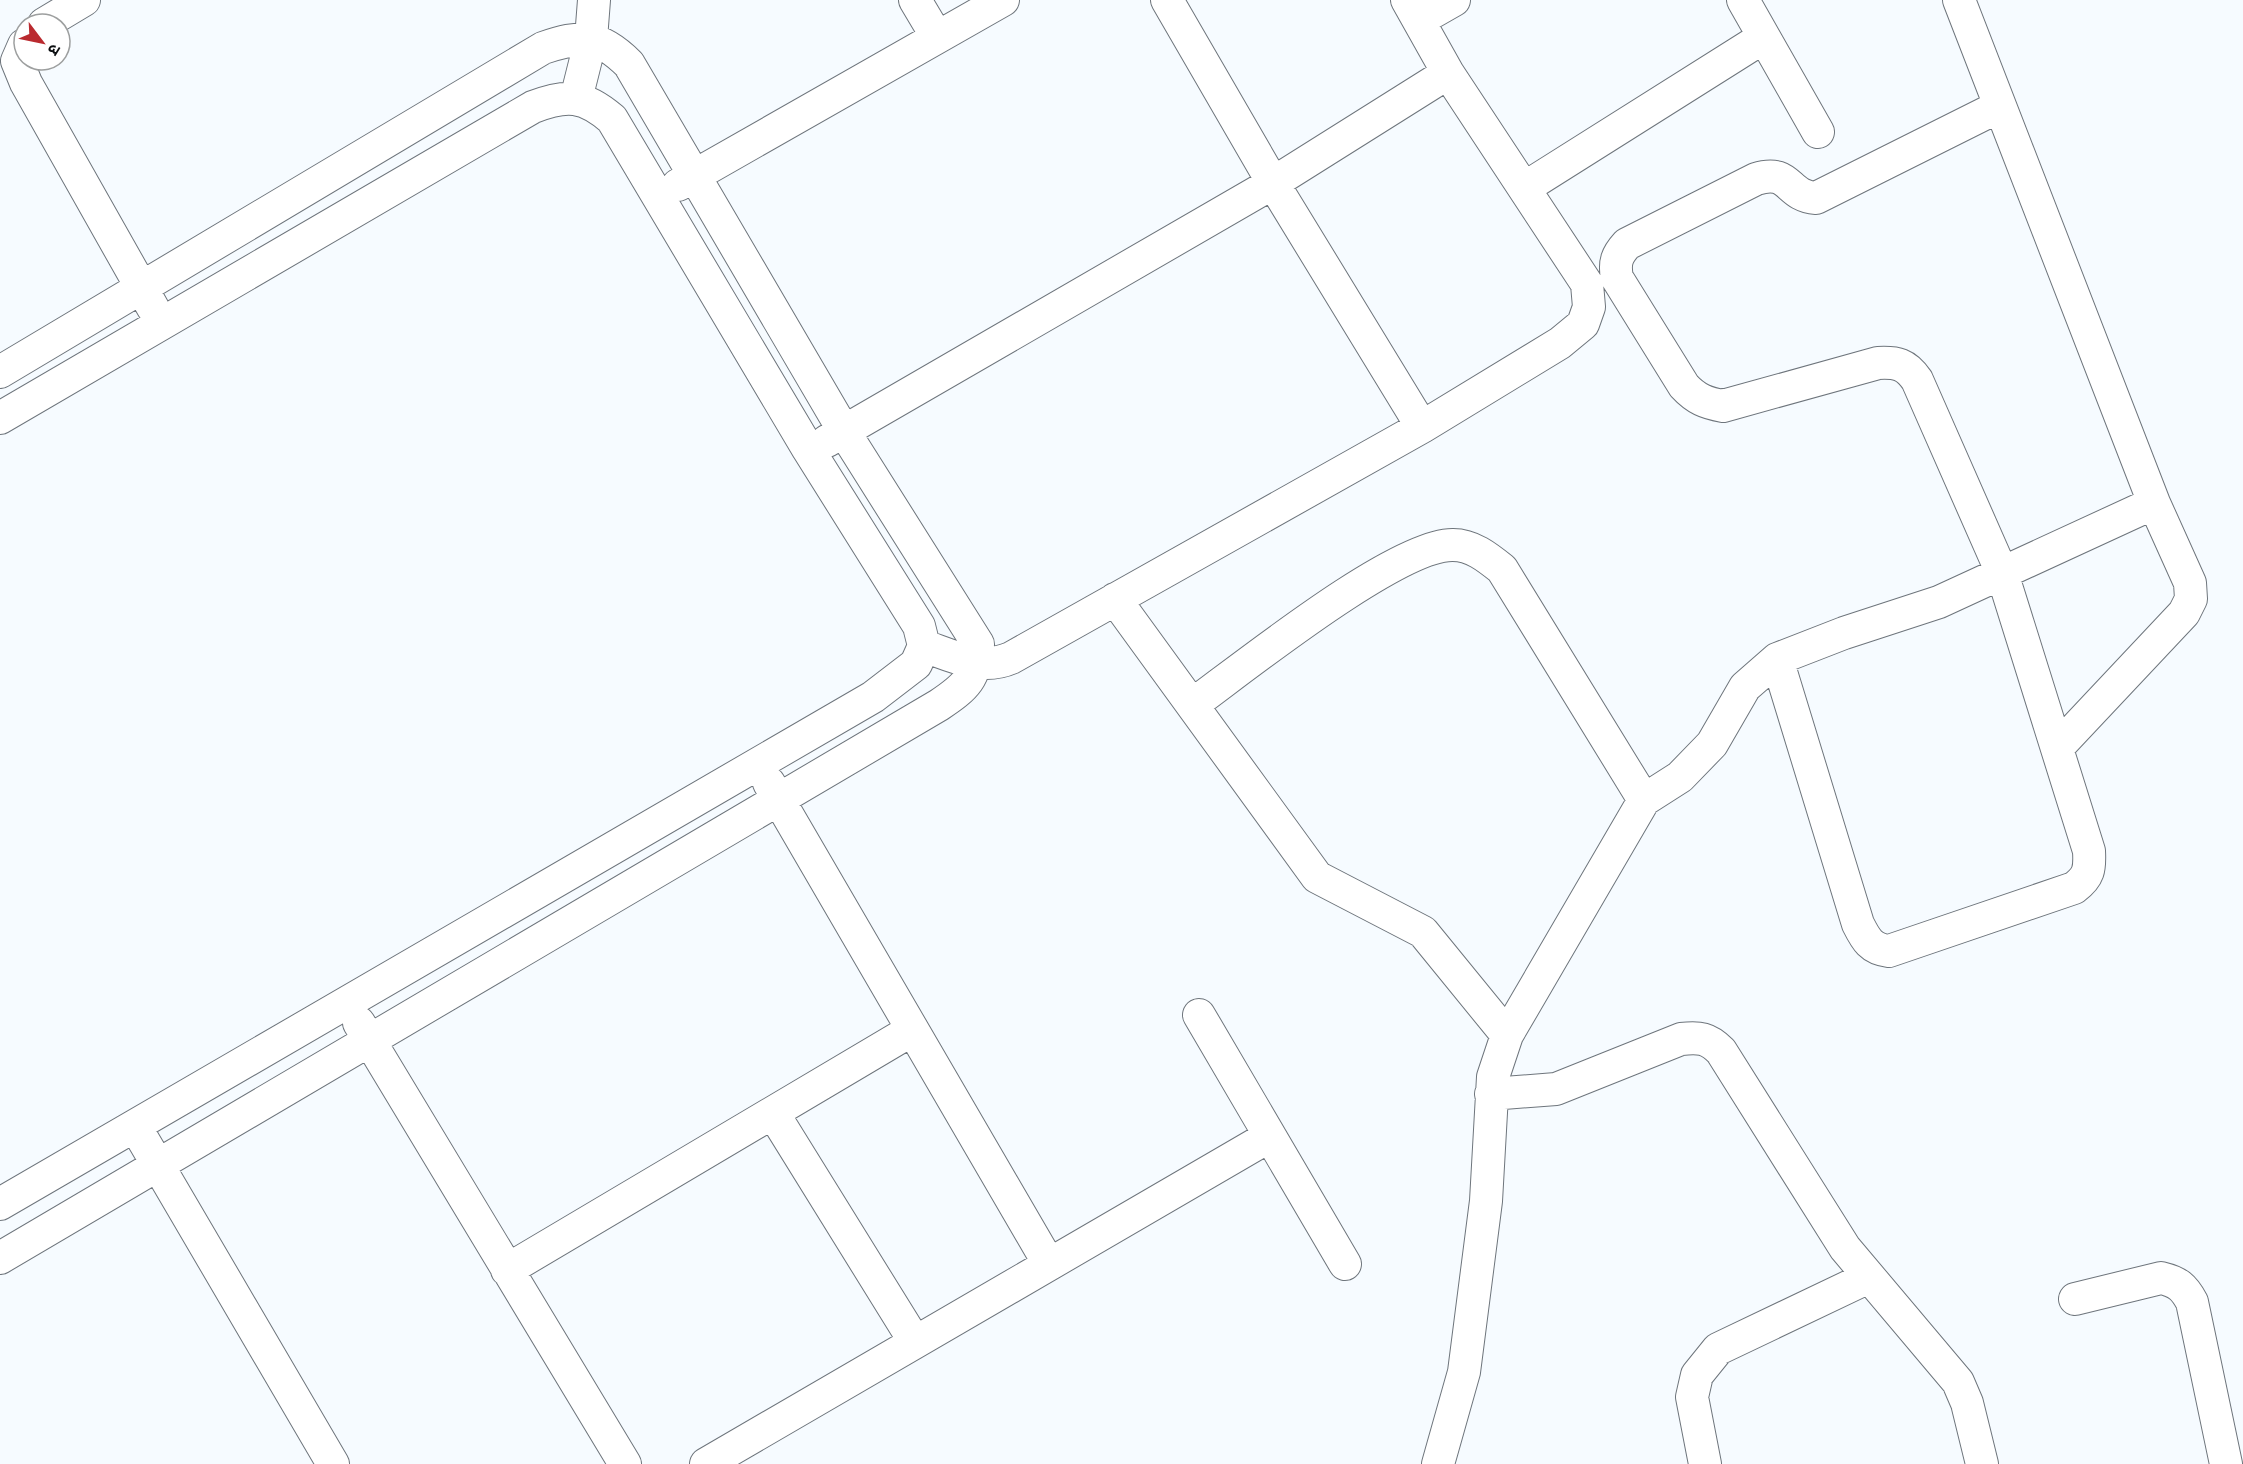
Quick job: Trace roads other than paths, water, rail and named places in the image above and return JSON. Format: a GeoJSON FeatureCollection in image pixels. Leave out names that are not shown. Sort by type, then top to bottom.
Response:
{"type":"FeatureCollection","features":[{"type":"Feature","properties":{"kind":"street"},"geometry":{"type":"LineString","coordinates":[[64,12],[84,0]]}},
{"type":"Feature","properties":{"kind":"street"},"geometry":{"type":"LineString","coordinates":[[576,99],[591,39],[594,0]]}},
{"type":"Feature","properties":{"kind":"street"},"geometry":{"type":"LineString","coordinates":[[915,0],[937,37]]}},
{"type":"Feature","properties":{"kind":"street"},"geometry":{"type":"LineString","coordinates":[[661,197],[694,175],[1003,0]]}},
{"type":"Feature","properties":{"kind":"street"},"geometry":{"type":"LineString","coordinates":[[1167,0],[1273,183],[1422,428]]}},
{"type":"Feature","properties":{"kind":"street"},"geometry":{"type":"LineString","coordinates":[[924,646],[977,664],[996,664],[1011,658],[1422,428],[1560,343],[1583,324],[1589,308],[1587,284],[1526,187],[1448,74],[1413,10],[1454,0]]}},
{"type":"Feature","properties":{"kind":"street"},"geometry":{"type":"LineString","coordinates":[[1743,0],[1818,132]]}},
{"type":"Feature","properties":{"kind":"street"},"geometry":{"type":"LineString","coordinates":[[1959,0],[2154,503],[2190,583],[2191,599],[2184,613],[2057,748]]}},
{"type":"Feature","properties":{"kind":"street"},"geometry":{"type":"LineString","coordinates":[[0,372],[543,48],[571,38],[591,39],[615,50],[629,64],[845,433],[978,644],[977,664],[972,678],[959,692],[0,1258]]}},
{"type":"Feature","properties":{"kind":"street"},"geometry":{"type":"LineString","coordinates":[[1526,187],[1764,38]]}},
{"type":"Feature","properties":{"kind":"street"},"geometry":{"type":"LineString","coordinates":[[22,72],[140,290],[162,322]]}},
{"type":"Feature","properties":{"kind":"street"},"geometry":{"type":"LineString","coordinates":[[808,449],[845,433],[1273,183],[1448,74]]}},
{"type":"Feature","properties":{"kind":"street"},"geometry":{"type":"LineString","coordinates":[[0,418],[533,107],[557,98],[576,99],[596,105],[612,119],[661,197],[808,449],[919,626],[924,646],[916,664],[902,677],[757,764],[0,1204]]}},
{"type":"Feature","properties":{"kind":"street"},"geometry":{"type":"LineString","coordinates":[[1777,659],[1858,924],[1866,941],[1878,950],[1889,951],[2074,888],[2085,880],[2090,869],[2089,851],[2002,573],[1917,380],[1909,368],[1895,362],[1878,363],[1723,406],[1706,403],[1693,396],[1684,386],[1617,278],[1615,267],[1617,255],[1627,244],[1756,179],[1770,175],[1783,179],[1804,197],[1816,198],[2000,106]]}},
{"type":"Feature","properties":{"kind":"street"},"geometry":{"type":"LineString","coordinates":[[1438,1464],[1464,1371],[1486,1201],[1492,1077],[1507,1035],[1644,800],[1680,777],[1712,744],[1745,687],[1777,659],[1844,633],[1939,602],[2154,503]]}},
{"type":"Feature","properties":{"kind":"street"},"geometry":{"type":"LineString","coordinates":[[1192,705],[1391,566],[1435,547],[1473,549],[1502,569],[1644,800]]}},
{"type":"Feature","properties":{"kind":"street"},"geometry":{"type":"LineString","coordinates":[[1115,599],[1317,877],[1423,932],[1507,1035]]}},
{"type":"Feature","properties":{"kind":"street"},"geometry":{"type":"LineString","coordinates":[[757,764],[1049,1264]]}},
{"type":"Feature","properties":{"kind":"street"},"geometry":{"type":"LineString","coordinates":[[346,1002],[625,1464]]}},
{"type":"Feature","properties":{"kind":"street"},"geometry":{"type":"LineString","coordinates":[[1199,1015],[1345,1264]]}},
{"type":"Feature","properties":{"kind":"street"},"geometry":{"type":"LineString","coordinates":[[507,1270],[912,1030]]}},
{"type":"Feature","properties":{"kind":"street"},"geometry":{"type":"LineString","coordinates":[[1491,1094],[1556,1089],[1681,1039],[1698,1037],[1710,1040],[1721,1051],[1823,1218],[1869,1277],[1958,1382],[1968,1403],[1982,1464]]}},
{"type":"Feature","properties":{"kind":"street"},"geometry":{"type":"LineString","coordinates":[[773,1113],[915,1342]]}},
{"type":"Feature","properties":{"kind":"street"},"geometry":{"type":"LineString","coordinates":[[135,1126],[333,1464]]}},
{"type":"Feature","properties":{"kind":"street"},"geometry":{"type":"LineString","coordinates":[[706,1464],[1269,1136]]}},
{"type":"Feature","properties":{"kind":"street"},"geometry":{"type":"LineString","coordinates":[[1705,1464],[1692,1397],[1697,1375],[1718,1349],[1869,1277]]}},
{"type":"Feature","properties":{"kind":"street"},"geometry":{"type":"LineString","coordinates":[[2075,1299],[2161,1278],[2175,1281],[2185,1290],[2192,1302],[2226,1464]]}}]}
